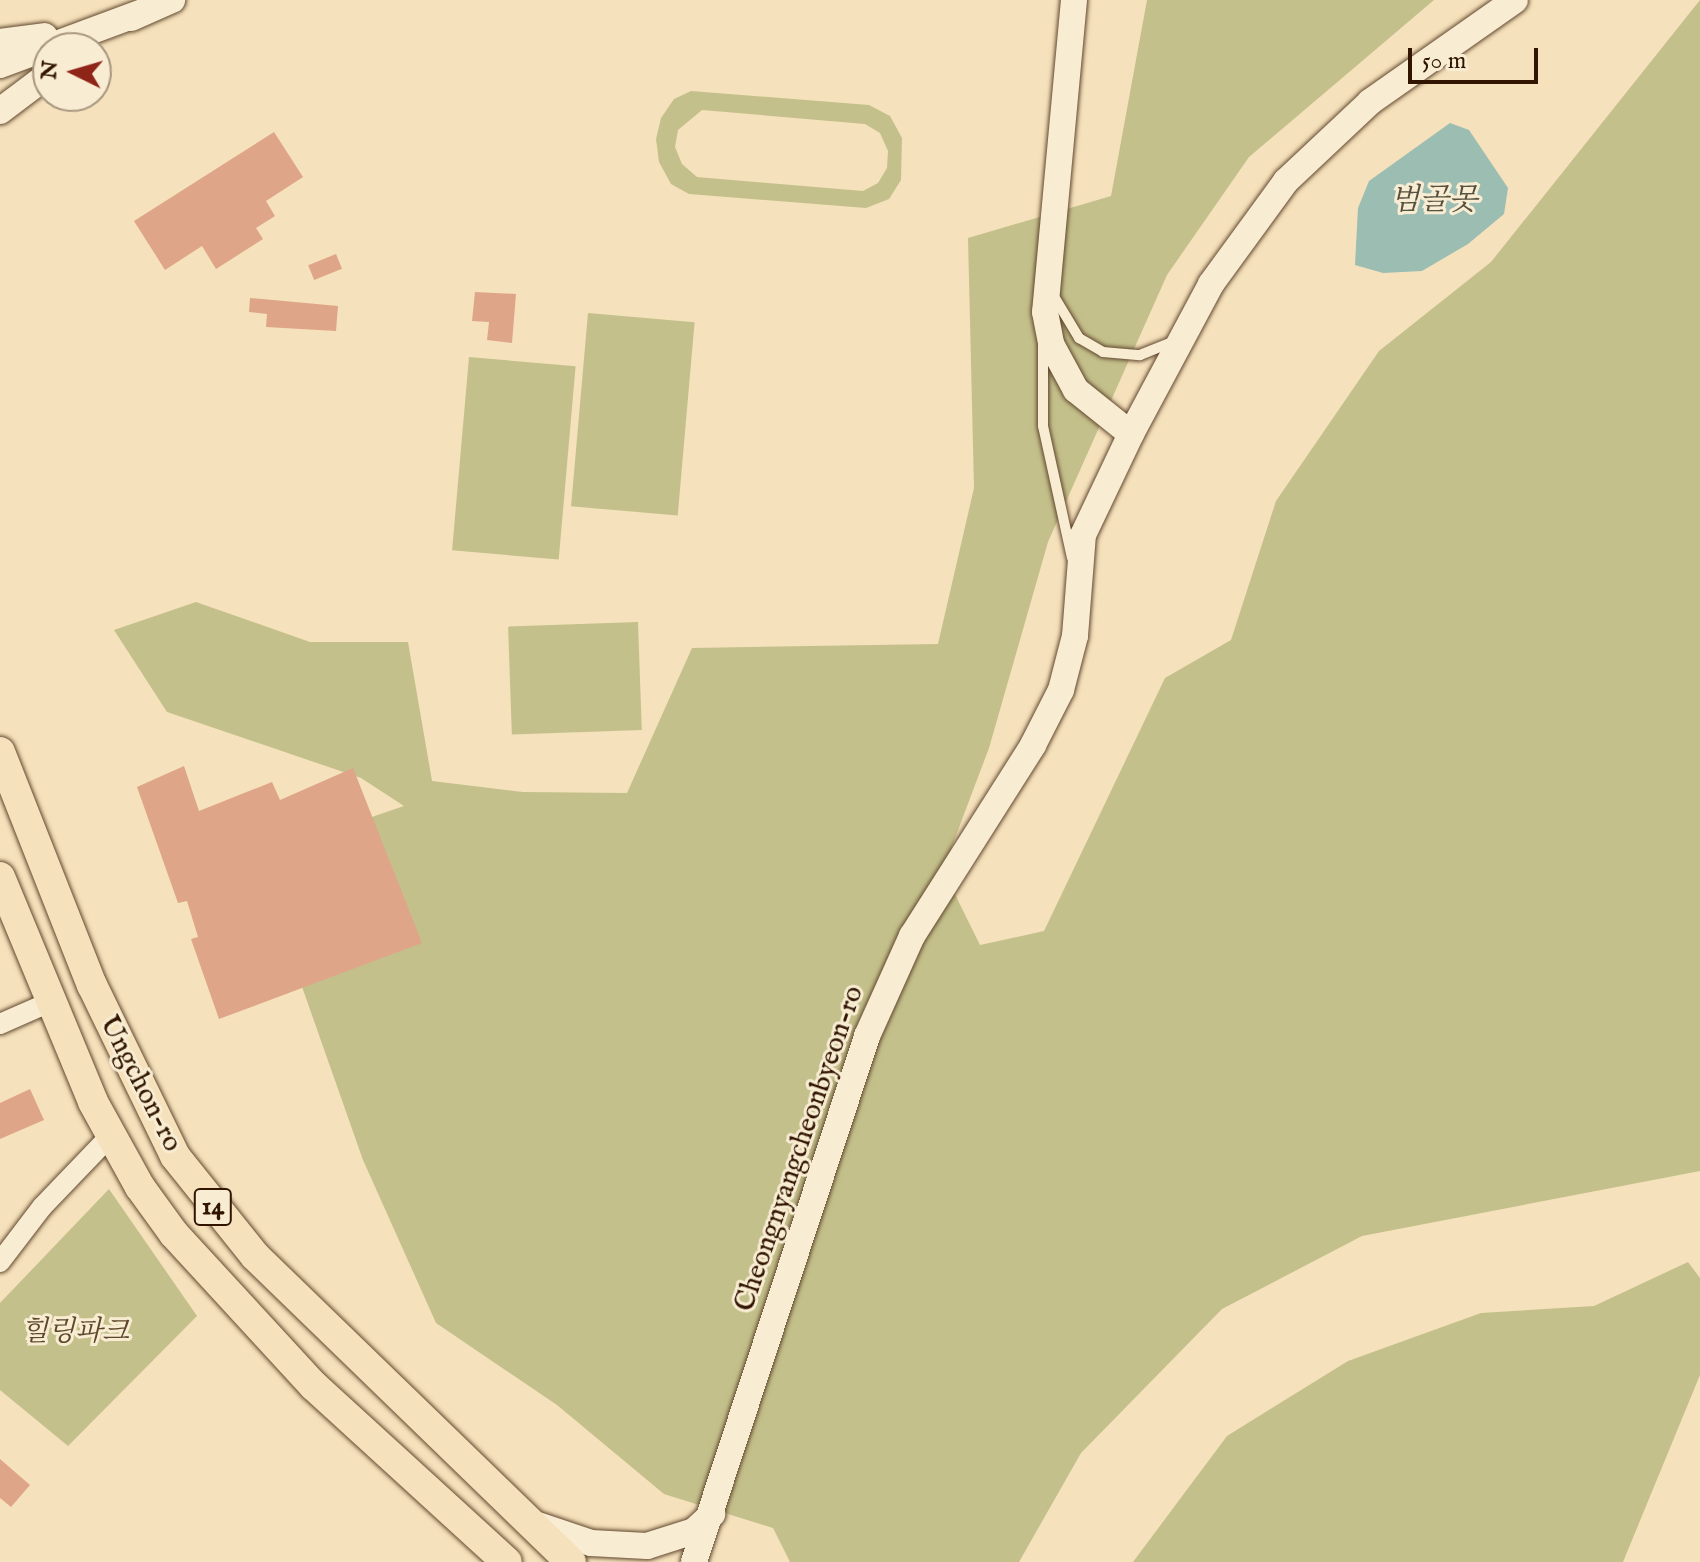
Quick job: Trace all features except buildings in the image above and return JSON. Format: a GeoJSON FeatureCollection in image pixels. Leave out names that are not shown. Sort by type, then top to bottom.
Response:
{"type":"FeatureCollection","features":[{"type":"Feature","properties":{"kind":"main road"},"geometry":{"type":"LineString","coordinates":[[0,65],[172,0]]}},
{"type":"Feature","properties":{"kind":"main road"},"geometry":{"type":"LineString","coordinates":[[1074,0],[1047,246],[1045,312],[1051,344],[1076,390],[1131,434]]}},
{"type":"Feature","properties":{"kind":"main road","name":"Cheongnyangcheonbyeon-ro"},"geometry":{"type":"LineString","coordinates":[[694,1562],[714,1511],[867,1036],[912,936],[1050,715],[1069,667],[1083,535],[1131,434],[1182,338],[1248,230],[1327,138],[1515,0]]}},
{"type":"Feature","properties":{"kind":"main road"},"geometry":{"type":"LineString","coordinates":[[0,42],[145,11]]}},
{"type":"Feature","properties":{"kind":"main road"},"geometry":{"type":"LineString","coordinates":[[102,32],[145,11]]}},
{"type":"Feature","properties":{"kind":"main road"},"geometry":{"type":"LineString","coordinates":[[112,32],[145,11]]}},
{"type":"Feature","properties":{"kind":"main road"},"geometry":{"type":"LineString","coordinates":[[0,80],[32,65]]}},
{"type":"Feature","properties":{"kind":"main road"},"geometry":{"type":"LineString","coordinates":[[0,111],[32,87]]}},
{"type":"Feature","properties":{"kind":"main road","name":"Ungchon-ro"},"geometry":{"type":"LineString","coordinates":[[0,752],[92,985],[175,1156],[255,1256],[571,1562]]}},
{"type":"Feature","properties":{"kind":"main road","name":"Ungchon-ro"},"geometry":{"type":"LineString","coordinates":[[0,877],[8,904],[110,1136],[174,1234],[224,1292],[314,1386],[507,1562]]}},
{"type":"Feature","properties":{"kind":"main road"},"geometry":{"type":"LineString","coordinates":[[527,1521],[591,1543],[647,1546],[694,1531],[714,1511]]}},
{"type":"Feature","properties":{"kind":"main road"},"geometry":{"type":"LineString","coordinates":[[714,1511],[715,1562]]}},
{"type":"Feature","properties":{"kind":"street"},"geometry":{"type":"LineString","coordinates":[[0,1024],[50,1002]]}},
{"type":"Feature","properties":{"kind":"street"},"geometry":{"type":"LineString","coordinates":[[0,1262],[42,1207],[110,1136]]}},
{"type":"Feature","properties":{"kind":"lane"},"geometry":{"type":"LineString","coordinates":[[1047,246],[1058,309],[1079,338],[1119,356],[1158,350],[1182,338]]}},
{"type":"Feature","properties":{"kind":"lane"},"geometry":{"type":"LineString","coordinates":[[1045,312],[1043,426],[1077,583]]}},
{"type":"Feature","properties":{"kind":"green space"},"geometry":{"type":"Polygon","coordinates":[[[1147,0],[1434,0],[1249,157],[1167,275],[1048,542],[989,748],[943,870],[980,945],[1044,931],[1165,678],[1231,640],[1276,501],[1379,351],[1491,262],[1700,0],[1700,1171],[1362,1236],[1222,1309],[1081,1453],[1019,1562],[790,1562],[773,1528],[664,1494],[557,1405],[436,1323],[363,1160],[282,930],[281,848],[404,806],[361,778],[167,712],[114,630],[196,602],[310,642],[408,642],[432,781],[523,792],[627,793],[692,648],[938,644],[974,488],[968,238],[1111,196],[1147,0]]]}},
{"type":"Feature","properties":{"kind":"green space"},"geometry":{"type":"Polygon","coordinates":[[[691,91],[869,105],[890,116],[902,138],[901,180],[889,199],[866,208],[689,194],[671,184],[659,162],[656,139],[661,118],[674,99],[691,91]],[[702,110],[678,130],[675,147],[682,164],[697,177],[863,191],[878,183],[887,168],[888,151],[880,133],[865,124],[702,110]]]}},
{"type":"Feature","properties":{"kind":"green space"},"geometry":{"type":"Polygon","coordinates":[[[588,313],[695,322],[678,516],[571,506],[588,313]]]}},
{"type":"Feature","properties":{"kind":"green space"},"geometry":{"type":"Polygon","coordinates":[[[469,357],[576,366],[559,560],[452,550],[469,357]]]}},
{"type":"Feature","properties":{"kind":"green space"},"geometry":{"type":"Polygon","coordinates":[[[638,622],[642,730],[512,734],[508,627],[638,622]]]}},
{"type":"Feature","properties":{"kind":"green space","name":"힐링파크"},"geometry":{"type":"Polygon","coordinates":[[[109,1189],[197,1316],[68,1446],[0,1390],[0,1303],[109,1189]]]}},
{"type":"Feature","properties":{"kind":"green space"},"geometry":{"type":"Polygon","coordinates":[[[1688,1262],[1700,1278],[1700,1375],[1623,1562],[1133,1562],[1227,1436],[1348,1361],[1481,1313],[1594,1306],[1688,1262]]]}},
{"type":"Feature","properties":{"kind":"water","name":"범골못"},"geometry":{"type":"Polygon","coordinates":[[[1450,123],[1469,130],[1508,188],[1504,214],[1468,244],[1422,271],[1383,273],[1355,265],[1358,208],[1369,181],[1450,123]]]}}]}
